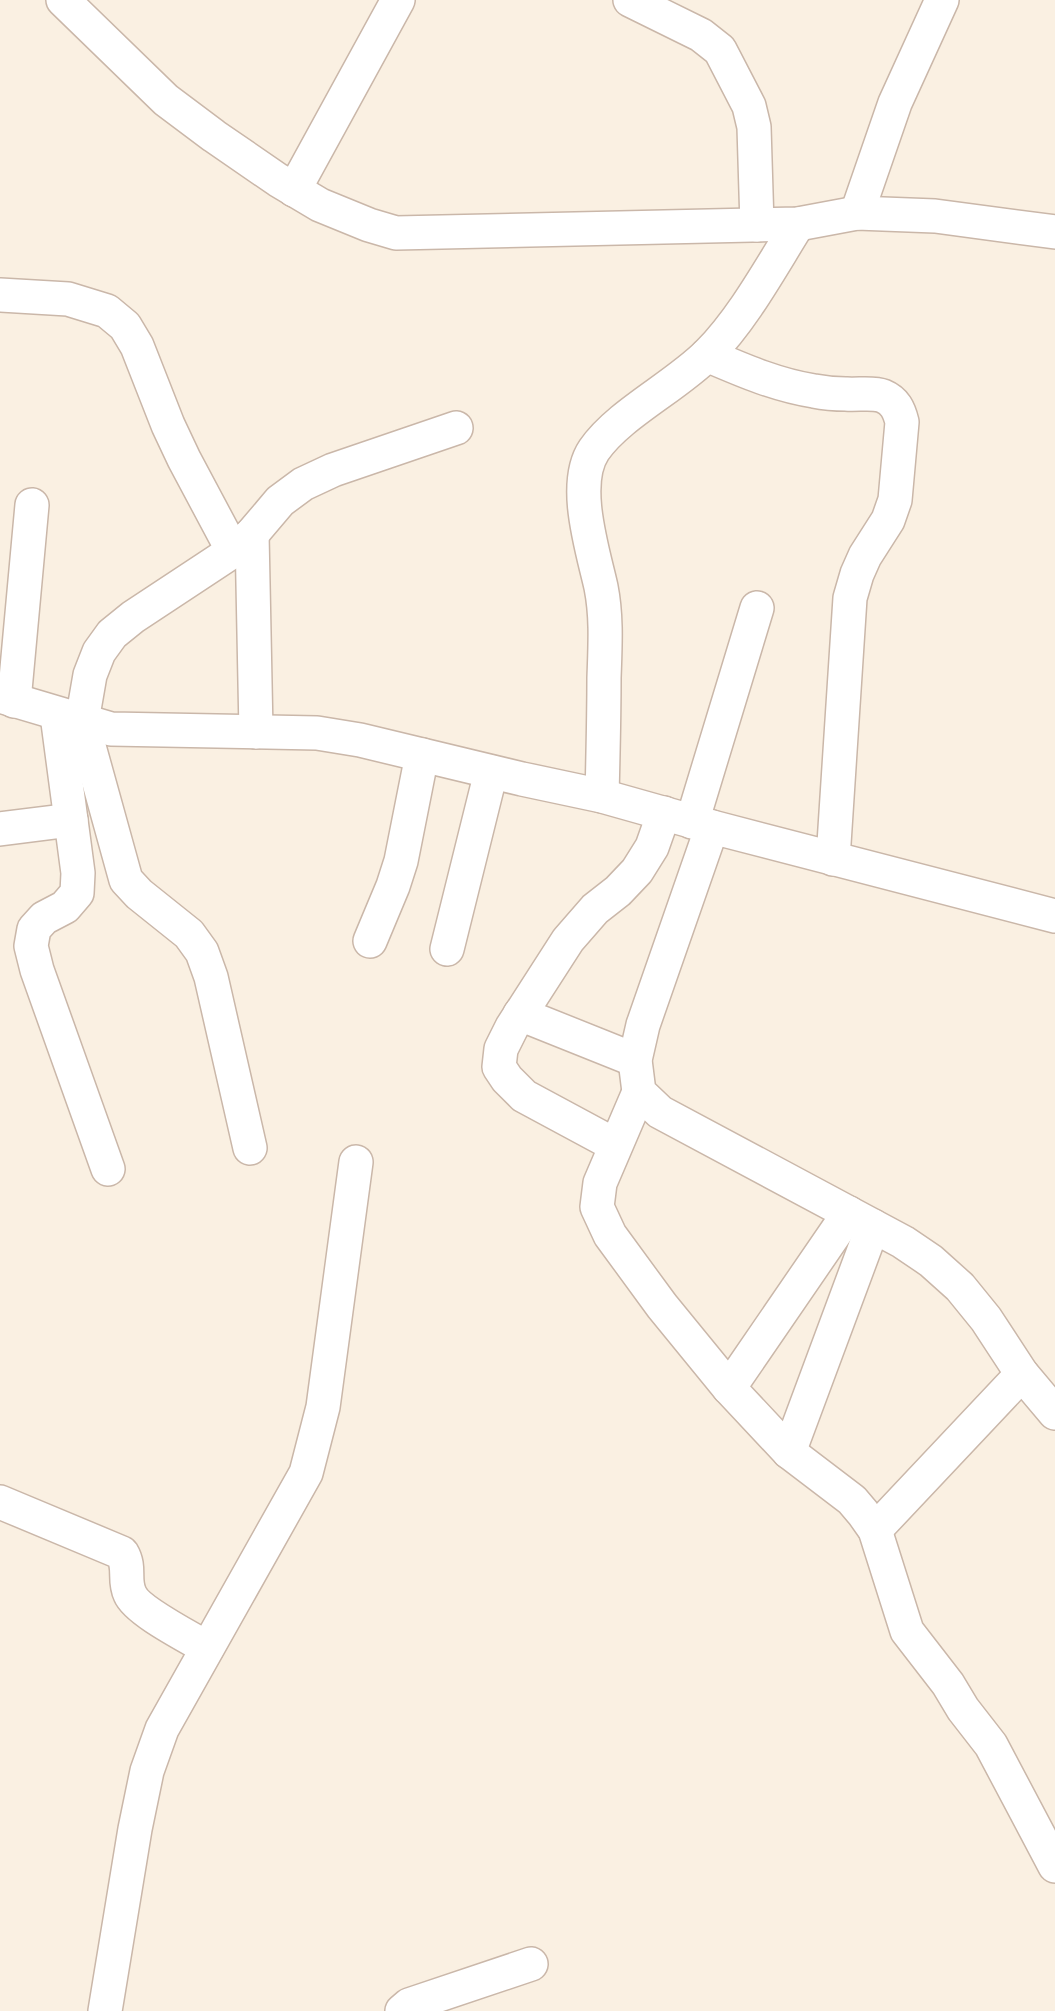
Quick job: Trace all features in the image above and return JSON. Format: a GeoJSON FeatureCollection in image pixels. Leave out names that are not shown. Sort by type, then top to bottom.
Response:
{"type":"FeatureCollection","features":[{"type":"Feature","properties":{"kind":"street"},"geometry":{"type":"LineString","coordinates":[[63,0],[166,100],[214,136],[320,206],[396,233],[798,224],[857,213],[934,216],[1055,232]]}},
{"type":"Feature","properties":{"kind":"street"},"geometry":{"type":"LineString","coordinates":[[294,190],[398,0]]}},
{"type":"Feature","properties":{"kind":"street"},"geometry":{"type":"LineString","coordinates":[[630,0],[701,35],[720,50],[749,106],[754,127],[757,225]]}},
{"type":"Feature","properties":{"kind":"street"},"geometry":{"type":"LineString","coordinates":[[857,213],[895,103],[942,0]]}},
{"type":"Feature","properties":{"kind":"street"},"geometry":{"type":"LineString","coordinates":[[602,796],[605,629],[601,590],[585,507],[583,482],[593,452],[614,428],[673,384],[707,355],[733,326],[798,224]]}},
{"type":"Feature","properties":{"kind":"street"},"geometry":{"type":"LineString","coordinates":[[0,295],[68,299],[107,311],[125,326],[137,346],[184,459],[242,542],[256,732]]}},
{"type":"Feature","properties":{"kind":"street"},"geometry":{"type":"LineString","coordinates":[[707,355],[778,383],[813,391],[880,395],[891,400],[902,422],[895,500],[888,520],[865,556],[850,598],[833,859]]}},
{"type":"Feature","properties":{"kind":"street"},"geometry":{"type":"LineString","coordinates":[[108,1169],[37,970],[31,946],[34,929],[44,918],[65,907],[77,893],[78,873],[71,820],[70,718],[99,652],[112,634],[133,617],[242,542],[280,501],[303,484],[333,470],[456,428]]}},
{"type":"Feature","properties":{"kind":"street"},"geometry":{"type":"LineString","coordinates":[[32,505],[7,698],[111,729],[317,733],[360,740],[602,796],[689,821],[1055,916]]}},
{"type":"Feature","properties":{"kind":"street"},"geometry":{"type":"LineString","coordinates":[[757,608],[689,821],[635,1060],[639,1092],[600,1183],[597,1207],[610,1235],[662,1306],[729,1388],[789,1452],[852,1500],[875,1530],[907,1631],[991,1745],[1055,1866]]}},
{"type":"Feature","properties":{"kind":"street"},"geometry":{"type":"LineString","coordinates":[[70,718],[126,880],[139,894],[189,934],[202,952],[211,977],[250,1148]]}},
{"type":"Feature","properties":{"kind":"street"},"geometry":{"type":"LineString","coordinates":[[370,941],[401,861],[422,755]]}},
{"type":"Feature","properties":{"kind":"street"},"geometry":{"type":"LineString","coordinates":[[447,949],[491,772]]}},
{"type":"Feature","properties":{"kind":"street"},"geometry":{"type":"LineString","coordinates":[[0,829],[71,820]]}},
{"type":"Feature","properties":{"kind":"street"},"geometry":{"type":"LineString","coordinates":[[615,1145],[524,1096],[507,1079],[500,1067],[501,1049],[520,1014],[567,940],[595,909],[618,891],[637,871],[651,847],[689,821]]}},
{"type":"Feature","properties":{"kind":"street"},"geometry":{"type":"LineString","coordinates":[[520,1014],[635,1060]]}},
{"type":"Feature","properties":{"kind":"street"},"geometry":{"type":"LineString","coordinates":[[639,1092],[660,1112],[903,1242],[931,1261],[960,1287],[986,1319],[1022,1374],[1055,1413]]}},
{"type":"Feature","properties":{"kind":"street"},"geometry":{"type":"LineString","coordinates":[[105,2011],[135,1829],[147,1771],[162,1729],[306,1473],[323,1407],[356,1162]]}},
{"type":"Feature","properties":{"kind":"street"},"geometry":{"type":"LineString","coordinates":[[729,1388],[861,1219]]}},
{"type":"Feature","properties":{"kind":"street"},"geometry":{"type":"LineString","coordinates":[[789,1452],[861,1219]]}},
{"type":"Feature","properties":{"kind":"street"},"geometry":{"type":"LineString","coordinates":[[875,1530],[1022,1374]]}},
{"type":"Feature","properties":{"kind":"street"},"geometry":{"type":"LineString","coordinates":[[0,1502],[122,1553],[127,1563],[126,1584],[131,1597],[141,1608],[207,1648]]}},
{"type":"Feature","properties":{"kind":"street"},"geometry":{"type":"LineString","coordinates":[[402,2011],[409,2005],[531,1964]]}}]}
